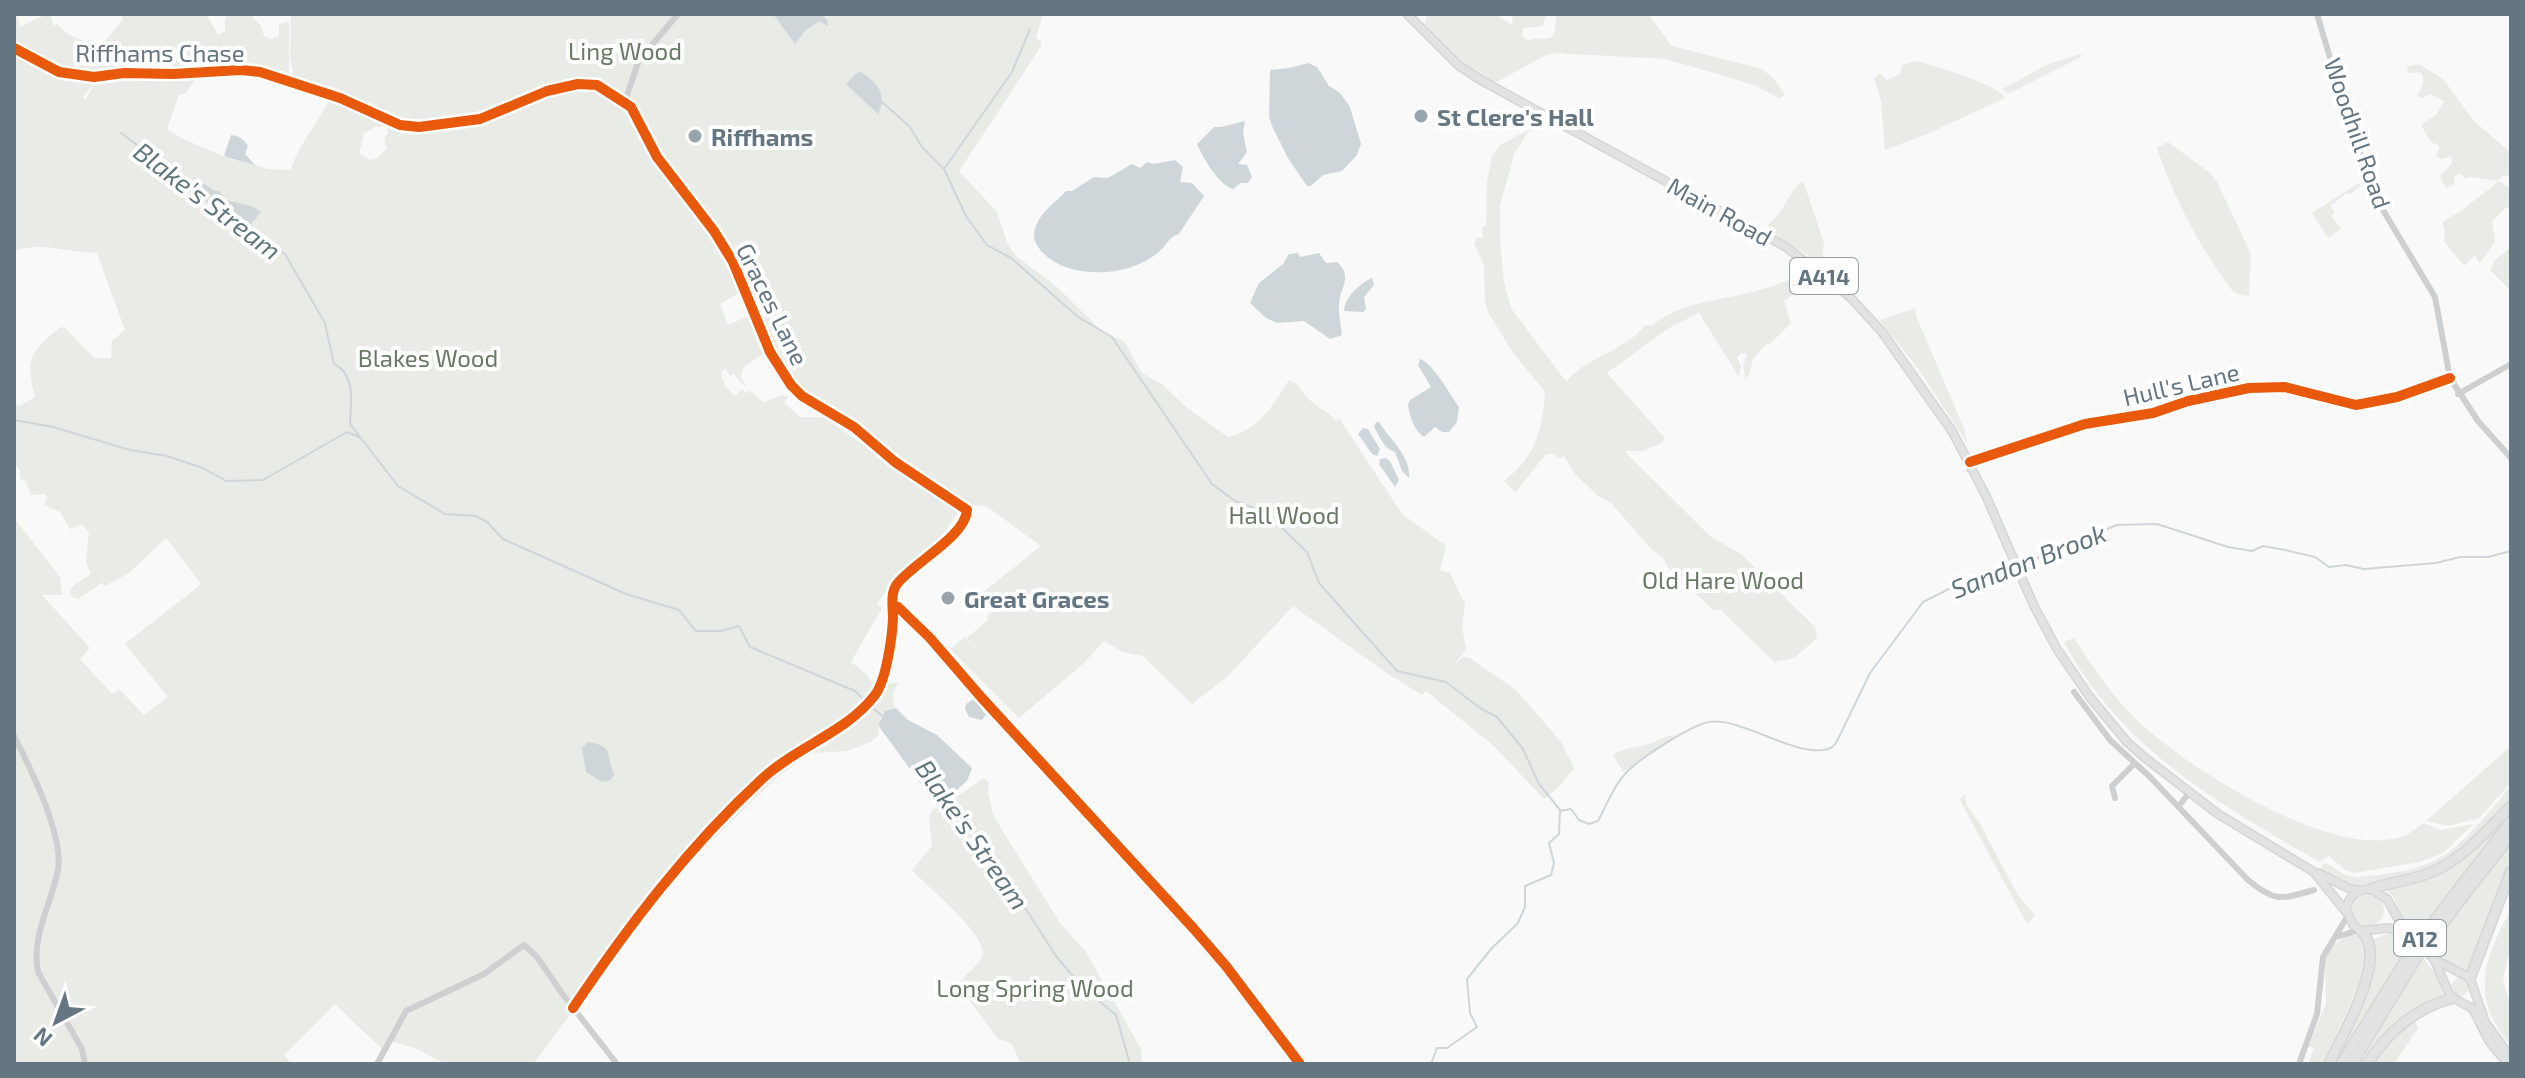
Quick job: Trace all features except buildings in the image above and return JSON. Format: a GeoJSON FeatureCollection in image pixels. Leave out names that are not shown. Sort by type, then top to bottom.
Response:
{"type":"FeatureCollection","features":[{"type":"Feature","properties":{"kind":"highway"},"geometry":{"type":"LineString","coordinates":[[2371,889],[2443,867],[2477,840],[2511,806]]}},
{"type":"Feature","properties":{"kind":"highway","name":"A12"},"geometry":{"type":"LineString","coordinates":[[2341,1064],[2413,948],[2511,821]]}},
{"type":"Feature","properties":{"kind":"highway","name":"A12"},"geometry":{"type":"LineString","coordinates":[[2352,1064],[2419,954],[2511,835]]}},
{"type":"Feature","properties":{"kind":"highway","name":"A12"},"geometry":{"type":"LineString","coordinates":[[2468,979],[2511,871]]}},
{"type":"Feature","properties":{"kind":"highway","name":"A12"},"geometry":{"type":"LineString","coordinates":[[2329,1064],[2371,966],[2370,941],[2360,930]]}},
{"type":"Feature","properties":{"kind":"highway"},"geometry":{"type":"LineString","coordinates":[[2367,1064],[2392,1032],[2413,1013],[2432,1004],[2457,999]]}},
{"type":"Feature","properties":{"kind":"main road","name":"Main Road"},"geometry":{"type":"LineString","coordinates":[[1407,14],[1458,65],[1479,79],[1786,247],[1850,297],[1882,332],[1929,396],[1970,462],[2057,649],[2089,696],[2127,742],[2189,793]]}},
{"type":"Feature","properties":{"kind":"main road","name":"A414"},"geometry":{"type":"LineString","coordinates":[[2189,793],[2314,872],[2350,889],[2360,890]]}},
{"type":"Feature","properties":{"kind":"main road","name":"A414"},"geometry":{"type":"LineString","coordinates":[[2314,872],[2334,893],[2347,915]]}},
{"type":"Feature","properties":{"kind":"main road"},"geometry":{"type":"LineString","coordinates":[[2405,931],[2394,928],[2360,930],[2347,915],[2349,899],[2360,890],[2371,889],[2383,894],[2405,931],[2434,959],[2468,979],[2485,1022],[2511,1058]]}},
{"type":"Feature","properties":{"kind":"main road"},"geometry":{"type":"LineString","coordinates":[[2377,930],[2387,920],[2390,908]]}},
{"type":"Feature","properties":{"kind":"main road"},"geometry":{"type":"LineString","coordinates":[[2434,959],[2446,988],[2473,1009],[2489,1041],[2508,1064]]}},
{"type":"Feature","properties":{"kind":"main road"},"geometry":{"type":"LineString","coordinates":[[2446,988],[2450,977],[2468,979]]}},
{"type":"Feature","properties":{"kind":"main road"},"geometry":{"type":"LineString","coordinates":[[2457,999],[2470,996],[2468,979]]}},
{"type":"Feature","properties":{"kind":"street"},"geometry":{"type":"LineString","coordinates":[[625,101],[639,60],[678,14]]}},
{"type":"Feature","properties":{"kind":"street","name":"Woodhill Road"},"geometry":{"type":"LineString","coordinates":[[2317,14],[2351,128],[2377,200],[2435,297],[2450,378],[2458,394],[2511,458]]}},
{"type":"Feature","properties":{"kind":"street","name":"Riffhams Chase"},"geometry":{"type":"LineString","coordinates":[[14,48],[59,72],[94,77],[124,73],[260,72],[340,98],[400,125],[419,127],[480,119],[534,94],[578,84],[597,85],[625,101]]}},
{"type":"Feature","properties":{"kind":"street","name":"Graces Lane"},"geometry":{"type":"LineString","coordinates":[[573,1008],[660,887],[733,808],[783,761],[840,727],[876,694],[882,682],[892,638],[894,589],[912,569],[948,539],[967,516],[967,510],[895,462],[854,427],[802,396],[791,385],[770,352],[728,254],[657,157],[642,125],[625,101]]}},
{"type":"Feature","properties":{"kind":"street"},"geometry":{"type":"LineString","coordinates":[[2458,394],[2511,364]]}},
{"type":"Feature","properties":{"kind":"street","name":"Hull's Lane"},"geometry":{"type":"LineString","coordinates":[[1970,462],[2085,424],[2153,413],[2188,401],[2249,388],[2293,388],[2356,405],[2397,397],[2450,378]]}},
{"type":"Feature","properties":{"kind":"street"},"geometry":{"type":"LineString","coordinates":[[2074,692],[2110,740],[2224,857],[2260,889],[2281,898],[2314,890]]}},
{"type":"Feature","properties":{"kind":"street"},"geometry":{"type":"LineString","coordinates":[[14,736],[49,813],[59,851],[58,870],[38,933],[35,960],[38,972],[82,1049],[85,1064]]}},
{"type":"Feature","properties":{"kind":"street"},"geometry":{"type":"LineString","coordinates":[[2115,798],[2112,786],[2135,763]]}},
{"type":"Feature","properties":{"kind":"street"},"geometry":{"type":"LineString","coordinates":[[2178,807],[2189,793]]}},
{"type":"Feature","properties":{"kind":"street"},"geometry":{"type":"LineString","coordinates":[[2299,1064],[2317,1014],[2323,957],[2347,915]]}},
{"type":"Feature","properties":{"kind":"street"},"geometry":{"type":"LineString","coordinates":[[2335,937],[2360,930]]}},
{"type":"Feature","properties":{"kind":"street"},"geometry":{"type":"LineString","coordinates":[[377,1064],[406,1011],[484,974],[524,945],[537,957],[617,1064]]}},
{"type":"Feature","properties":{"kind":"green space"},"geometry":{"type":"Polygon","coordinates":[[[14,14],[17,14],[20,27],[50,15],[54,26],[57,24],[68,34],[95,46],[107,39],[123,19],[121,14],[206,14],[218,35],[225,31],[225,18],[230,14],[251,15],[261,26],[264,36],[270,39],[279,36],[279,24],[289,22],[289,75],[293,72],[290,56],[291,14],[1043,14],[1036,38],[1041,41],[1041,46],[959,171],[997,212],[1008,245],[1016,256],[1057,287],[1104,333],[1124,341],[1142,373],[1163,385],[1186,407],[1228,437],[1257,422],[1289,380],[1336,421],[1339,418],[1402,514],[1446,546],[1440,570],[1450,573],[1465,604],[1462,627],[1466,649],[1453,666],[1463,657],[1470,658],[1516,690],[1561,742],[1574,768],[1560,786],[1544,799],[1495,747],[1426,691],[1422,695],[1388,674],[1293,606],[1227,677],[1192,704],[1143,656],[1123,652],[1104,641],[1084,663],[1019,718],[950,649],[965,637],[976,649],[967,638],[989,619],[987,616],[994,610],[983,592],[1041,546],[986,506],[968,504],[846,417],[814,401],[784,372],[754,297],[741,292],[720,304],[728,325],[753,314],[768,350],[743,368],[741,377],[747,388],[733,374],[730,376],[726,369],[722,371],[723,384],[735,396],[742,389],[747,394],[749,390],[764,402],[782,395],[788,397],[784,403],[800,417],[824,417],[958,512],[943,535],[893,580],[877,604],[882,608],[851,662],[875,685],[879,683],[873,709],[884,683],[898,683],[893,695],[895,708],[882,714],[878,725],[879,735],[871,742],[847,751],[810,753],[775,779],[686,866],[651,907],[533,1064],[446,1064],[417,1049],[391,1041],[386,1053],[335,1004],[284,1055],[292,1064],[14,1064],[14,518],[60,577],[62,595],[42,595],[90,648],[80,659],[112,694],[119,689],[144,715],[168,697],[125,644],[200,582],[166,538],[129,573],[105,586],[102,583],[78,599],[71,596],[73,586],[91,574],[86,563],[89,532],[81,524],[70,529],[60,512],[44,505],[45,494],[31,495],[14,462],[14,405],[20,406],[35,397],[30,373],[36,351],[59,328],[64,327],[94,358],[111,358],[112,341],[125,330],[97,253],[45,247],[14,251],[14,54],[61,77],[93,84],[83,97],[86,100],[93,85],[112,83],[132,74],[195,79],[186,93],[179,95],[167,129],[232,160],[243,160],[267,169],[291,170],[332,93],[266,70],[228,66],[192,71],[141,65],[90,72],[71,70],[14,42],[14,14]],[[376,126],[364,134],[359,153],[370,160],[387,149],[384,138],[388,134],[387,127],[376,126]]]}},
{"type":"Feature","properties":{"kind":"green space"},"geometry":{"type":"Polygon","coordinates":[[[1427,14],[1495,14],[1512,25],[1513,14],[1546,14],[1543,26],[1524,28],[1521,35],[1527,41],[1552,36],[1556,14],[1648,14],[1672,46],[1762,69],[1785,95],[1779,98],[1754,85],[1666,59],[1556,53],[1546,55],[1495,83],[1465,65],[1440,43],[1425,25],[1427,14]]]}},
{"type":"Feature","properties":{"kind":"green space"},"geometry":{"type":"Polygon","coordinates":[[[2081,54],[2081,57],[2008,94],[2003,89],[2046,65],[2081,54]]]}},
{"type":"Feature","properties":{"kind":"green space"},"geometry":{"type":"Polygon","coordinates":[[[1918,61],[1991,87],[2005,98],[1885,150],[1881,101],[1874,78],[1880,74],[1887,80],[1900,74],[1902,65],[1918,61]]]}},
{"type":"Feature","properties":{"kind":"green space"},"geometry":{"type":"Polygon","coordinates":[[[2419,64],[2443,79],[2474,121],[2511,153],[2511,177],[2504,175],[2497,181],[2465,179],[2460,173],[2454,177],[2454,185],[2446,188],[2440,176],[2452,163],[2451,156],[2442,159],[2436,156],[2440,146],[2431,142],[2421,125],[2437,114],[2444,101],[2429,94],[2423,98],[2417,96],[2423,85],[2423,75],[2408,73],[2407,67],[2419,64]]]}},
{"type":"Feature","properties":{"kind":"green space","name":"Old Hare Wood"},"geometry":{"type":"Polygon","coordinates":[[[1530,129],[1515,152],[1500,205],[1504,282],[1511,308],[1567,381],[1586,365],[1628,341],[1645,325],[1651,326],[1674,312],[1767,288],[1811,270],[1819,277],[1784,301],[1791,323],[1753,359],[1746,379],[1743,366],[1747,354],[1741,353],[1737,358],[1741,366],[1739,377],[1699,313],[1669,328],[1607,373],[1664,437],[1663,442],[1644,451],[1626,451],[1628,455],[1710,536],[1741,554],[1815,627],[1817,638],[1794,658],[1774,662],[1720,609],[1714,611],[1669,569],[1663,558],[1652,550],[1612,504],[1597,495],[1575,474],[1564,456],[1559,458],[1546,454],[1515,493],[1504,481],[1531,452],[1542,418],[1545,392],[1512,351],[1488,312],[1484,264],[1474,244],[1478,237],[1483,239],[1482,227],[1486,226],[1487,181],[1492,156],[1500,145],[1530,129]]]}},
{"type":"Feature","properties":{"kind":"green space"},"geometry":{"type":"Polygon","coordinates":[[[2168,142],[2210,173],[2217,182],[2251,254],[2249,296],[2237,294],[2231,289],[2188,221],[2157,148],[2168,142]]]}},
{"type":"Feature","properties":{"kind":"green space"},"geometry":{"type":"Polygon","coordinates":[[[1803,181],[1824,243],[1822,261],[1815,260],[1769,231],[1768,224],[1803,181]]]}},
{"type":"Feature","properties":{"kind":"green space"},"geometry":{"type":"Polygon","coordinates":[[[2499,181],[2511,189],[2511,208],[2507,207],[2492,221],[2495,242],[2480,263],[2475,255],[2464,266],[2444,241],[2442,222],[2499,181]]]}},
{"type":"Feature","properties":{"kind":"green space"},"geometry":{"type":"Polygon","coordinates":[[[2359,183],[2360,186],[2350,194],[2345,194],[2330,206],[2335,213],[2331,216],[2341,229],[2328,238],[2312,213],[2359,183]]]}},
{"type":"Feature","properties":{"kind":"green space"},"geometry":{"type":"Polygon","coordinates":[[[2511,247],[2511,291],[2490,270],[2495,260],[2511,247]]]}},
{"type":"Feature","properties":{"kind":"green space"},"geometry":{"type":"Polygon","coordinates":[[[1915,308],[1965,431],[1967,443],[1917,367],[1879,320],[1915,308]]]}},
{"type":"Feature","properties":{"kind":"green space"},"geometry":{"type":"Polygon","coordinates":[[[2074,638],[2119,701],[2137,720],[2189,761],[2259,804],[2333,834],[2367,840],[2401,837],[2424,823],[2440,830],[2474,824],[2443,853],[2420,862],[2353,873],[2329,856],[2320,862],[2210,796],[2144,744],[2114,714],[2087,680],[2064,642],[2074,638]]]}},
{"type":"Feature","properties":{"kind":"green space"},"geometry":{"type":"Polygon","coordinates":[[[1677,735],[1623,772],[1613,755],[1625,750],[1677,735]]]}},
{"type":"Feature","properties":{"kind":"green space"},"geometry":{"type":"Polygon","coordinates":[[[2511,746],[2511,783],[2479,818],[2448,826],[2426,821],[2511,746]]]}},
{"type":"Feature","properties":{"kind":"green space","name":"Long Spring Wood"},"geometry":{"type":"Polygon","coordinates":[[[984,778],[989,783],[993,814],[1060,923],[1086,952],[1141,1049],[1142,1064],[1021,1064],[1011,1043],[998,1039],[958,985],[980,961],[982,948],[967,925],[912,870],[932,846],[929,819],[932,810],[984,778]]]}},
{"type":"Feature","properties":{"kind":"green space"},"geometry":{"type":"Polygon","coordinates":[[[2511,786],[2511,801],[2482,830],[2453,854],[2420,872],[2380,882],[2349,885],[2320,871],[2326,863],[2345,875],[2356,877],[2424,865],[2461,842],[2511,786]]]}},
{"type":"Feature","properties":{"kind":"green space"},"geometry":{"type":"Polygon","coordinates":[[[1965,794],[1967,806],[1979,822],[2017,894],[2035,915],[2027,924],[1963,806],[1960,799],[1965,794]]]}},
{"type":"Feature","properties":{"kind":"green space"},"geometry":{"type":"Polygon","coordinates":[[[2511,810],[2511,817],[2417,934],[2405,923],[2393,896],[2385,889],[2423,880],[2511,810]]]}},
{"type":"Feature","properties":{"kind":"green space"},"geometry":{"type":"Polygon","coordinates":[[[2511,841],[2511,861],[2469,971],[2452,965],[2430,945],[2511,841]]]}},
{"type":"Feature","properties":{"kind":"green space"},"geometry":{"type":"Polygon","coordinates":[[[2368,894],[2380,898],[2384,910],[2380,922],[2368,926],[2356,922],[2352,910],[2356,898],[2368,894]]]}},
{"type":"Feature","properties":{"kind":"green space"},"geometry":{"type":"Polygon","coordinates":[[[2511,909],[2511,946],[2503,979],[2511,1009],[2511,1046],[2489,1011],[2485,978],[2494,945],[2511,909]]]}},
{"type":"Feature","properties":{"kind":"green space"},"geometry":{"type":"Polygon","coordinates":[[[2395,934],[2409,945],[2336,1064],[2331,1064],[2367,986],[2372,970],[2374,939],[2395,934]]]}},
{"type":"Feature","properties":{"kind":"green space"},"geometry":{"type":"Polygon","coordinates":[[[2347,935],[2357,935],[2366,943],[2363,975],[2323,1064],[2308,1064],[2314,1048],[2309,1046],[2326,1003],[2325,959],[2333,945],[2347,935]]]}},
{"type":"Feature","properties":{"kind":"green space"},"geometry":{"type":"Polygon","coordinates":[[[2422,957],[2439,978],[2443,998],[2407,1015],[2363,1064],[2355,1064],[2422,957]]]}},
{"type":"Feature","properties":{"kind":"green space"},"geometry":{"type":"Polygon","coordinates":[[[2460,978],[2469,987],[2460,996],[2451,987],[2460,978]]]}},
{"type":"Feature","properties":{"kind":"green space"},"geometry":{"type":"Polygon","coordinates":[[[2413,1017],[2418,1028],[2394,1064],[2371,1064],[2387,1041],[2413,1017]]]}},
{"type":"Feature","properties":{"kind":"water"},"geometry":{"type":"Polygon","coordinates":[[[773,14],[818,14],[827,19],[828,26],[819,21],[805,31],[795,44],[773,14]]]}},
{"type":"Feature","properties":{"kind":"water"},"geometry":{"type":"Polygon","coordinates":[[[1308,63],[1317,67],[1329,86],[1340,93],[1350,107],[1361,144],[1357,155],[1342,171],[1323,175],[1311,186],[1307,186],[1288,158],[1269,117],[1270,70],[1308,63]]]}},
{"type":"Feature","properties":{"kind":"water"},"geometry":{"type":"Polygon","coordinates":[[[859,71],[879,90],[882,101],[878,114],[846,84],[859,71]]]}},
{"type":"Feature","properties":{"kind":"water"},"geometry":{"type":"Polygon","coordinates":[[[1245,121],[1243,133],[1247,152],[1238,164],[1247,165],[1252,177],[1248,183],[1241,183],[1233,189],[1216,176],[1197,144],[1214,127],[1245,121]]]}},
{"type":"Feature","properties":{"kind":"water"},"geometry":{"type":"Polygon","coordinates":[[[231,135],[245,141],[248,146],[245,154],[256,166],[224,156],[231,135]]]}},
{"type":"Feature","properties":{"kind":"water"},"geometry":{"type":"Polygon","coordinates":[[[1175,160],[1183,167],[1180,182],[1192,183],[1204,196],[1179,234],[1150,258],[1118,271],[1094,272],[1070,269],[1049,259],[1041,251],[1034,235],[1037,223],[1066,191],[1072,191],[1094,177],[1108,178],[1132,164],[1140,168],[1147,162],[1154,164],[1175,160]]]}},
{"type":"Feature","properties":{"kind":"water"},"geometry":{"type":"Polygon","coordinates":[[[195,177],[219,191],[226,200],[251,206],[261,212],[246,230],[202,198],[195,177]]]}},
{"type":"Feature","properties":{"kind":"water"},"geometry":{"type":"Polygon","coordinates":[[[1298,253],[1300,257],[1319,253],[1326,263],[1337,262],[1342,267],[1345,281],[1339,315],[1342,335],[1330,339],[1304,321],[1277,323],[1266,318],[1250,303],[1259,283],[1283,264],[1289,254],[1298,253]]]}},
{"type":"Feature","properties":{"kind":"water"},"geometry":{"type":"Polygon","coordinates":[[[1372,278],[1374,285],[1364,297],[1366,309],[1363,312],[1344,311],[1354,292],[1372,278]]]}},
{"type":"Feature","properties":{"kind":"water"},"geometry":{"type":"Polygon","coordinates":[[[1420,359],[1436,373],[1459,407],[1457,422],[1449,432],[1435,427],[1424,437],[1411,419],[1410,400],[1431,387],[1418,365],[1420,359]]]}},
{"type":"Feature","properties":{"kind":"water"},"geometry":{"type":"Polygon","coordinates":[[[1376,422],[1403,455],[1409,478],[1402,471],[1395,452],[1380,439],[1374,427],[1376,422]]]}},
{"type":"Feature","properties":{"kind":"water"},"geometry":{"type":"Polygon","coordinates":[[[1363,428],[1368,429],[1380,449],[1377,456],[1372,454],[1358,434],[1363,428]]]}},
{"type":"Feature","properties":{"kind":"water"},"geometry":{"type":"Polygon","coordinates":[[[1386,458],[1399,480],[1395,487],[1379,464],[1380,459],[1386,458]]]}},
{"type":"Feature","properties":{"kind":"water"},"geometry":{"type":"Polygon","coordinates":[[[974,699],[986,715],[982,720],[969,717],[965,709],[966,704],[974,699]]]}},
{"type":"Feature","properties":{"kind":"water"},"geometry":{"type":"Polygon","coordinates":[[[896,708],[908,720],[937,735],[972,768],[967,781],[941,804],[934,802],[878,725],[885,711],[896,708]]]}},
{"type":"Feature","properties":{"kind":"water"},"geometry":{"type":"Polygon","coordinates":[[[588,742],[602,746],[608,752],[614,774],[611,780],[602,782],[586,772],[582,748],[588,742]]]}},
{"type":"Feature","properties":{"kind":"waterway"},"geometry":{"type":"LineString","coordinates":[[1030,29],[1012,72],[944,169],[966,216],[987,245],[1011,258],[1078,317],[1112,337],[1212,484],[1235,501],[1259,510],[1307,552],[1319,583],[1397,671],[1446,682],[1497,717],[1523,749],[1539,784],[1560,810]]}},
{"type":"Feature","properties":{"kind":"waterway"},"geometry":{"type":"LineString","coordinates":[[882,102],[910,127],[922,147],[943,168]]}},
{"type":"Feature","properties":{"kind":"waterway","name":"Blake's Stream"},"geometry":{"type":"LineString","coordinates":[[121,133],[200,192]]}},
{"type":"Feature","properties":{"kind":"waterway","name":"Blake's Stream"},"geometry":{"type":"LineString","coordinates":[[248,226],[285,254],[325,323],[334,364],[349,382],[350,424],[398,486],[445,514],[476,516],[487,522],[503,539],[626,594],[679,610],[696,631],[721,631],[739,626],[750,647],[855,691],[865,701]]}},
{"type":"Feature","properties":{"kind":"waterway","name":"Blake's Stream"},"geometry":{"type":"LineString","coordinates":[[14,420],[53,427],[130,450],[167,456],[203,468],[226,481],[263,480],[347,432],[361,438]]}},
{"type":"Feature","properties":{"kind":"waterway","name":"Sandon Brook"},"geometry":{"type":"LineString","coordinates":[[2020,565],[2117,525],[2157,524],[2228,547],[2252,551],[2263,546],[2315,557],[2329,567],[2346,565],[2364,569],[2436,563],[2511,551]]}},
{"type":"Feature","properties":{"kind":"waterway","name":"Sandon Brook"},"geometry":{"type":"LineString","coordinates":[[1431,1064],[1437,1048],[1447,1048],[1477,1027],[1470,1013],[1467,979],[1518,923],[1525,907],[1525,886],[1551,875],[1554,863],[1549,843],[1559,834],[1560,811],[1571,809],[1579,820],[1589,824],[1598,821],[1618,783],[1632,767],[1679,736],[1709,722],[1737,725],[1800,748],[1830,748],[1838,739],[1870,673],[1923,602],[1963,582],[2014,567]]}},
{"type":"Feature","properties":{"kind":"waterway","name":"Blake's Stream"},"geometry":{"type":"LineString","coordinates":[[870,705],[883,717]]}},
{"type":"Feature","properties":{"kind":"waterway","name":"Blake's Stream"},"geometry":{"type":"LineString","coordinates":[[951,793],[1056,956],[1082,987],[1116,1015],[1130,1064]]}},
{"type":"Feature","properties":{"kind":"cycle path"},"geometry":{"type":"LineString","coordinates":[[14,48],[59,72],[94,77],[124,73],[260,72],[340,98],[400,125],[419,127],[480,119],[547,91],[578,84],[597,85],[631,107],[657,157],[714,231],[733,262],[770,352],[791,385],[802,396],[854,427],[895,462],[967,510],[958,530],[895,588],[888,659],[875,695],[851,719],[777,767],[736,804],[661,887],[573,1008]]}},
{"type":"Feature","properties":{"kind":"cycle path"},"geometry":{"type":"LineString","coordinates":[[1970,462],[2085,424],[2153,413],[2188,401],[2249,388],[2285,387],[2356,405],[2397,397],[2450,378]]}},
{"type":"Feature","properties":{"kind":"cycle path"},"geometry":{"type":"LineString","coordinates":[[893,606],[898,607],[930,638],[1194,929],[1300,1064]]}},
{"type":"Feature","properties":{"kind":"place","name":"St Clere's Hall"},"geometry":{"type":"Point","coordinates":[1421,116]}},
{"type":"Feature","properties":{"kind":"place","name":"Riffhams"},"geometry":{"type":"Point","coordinates":[695,136]}},
{"type":"Feature","properties":{"kind":"place","name":"Great Graces"},"geometry":{"type":"Point","coordinates":[948,598]}},
{"type":"Feature","properties":{"kind":"park label","name":"Ling Wood"},"geometry":{"type":"Point","coordinates":[625,50]}},
{"type":"Feature","properties":{"kind":"park label","name":"Blakes Wood"},"geometry":{"type":"Point","coordinates":[428,357]}},
{"type":"Feature","properties":{"kind":"park label","name":"Hall Wood"},"geometry":{"type":"Point","coordinates":[1284,514]}}]}
